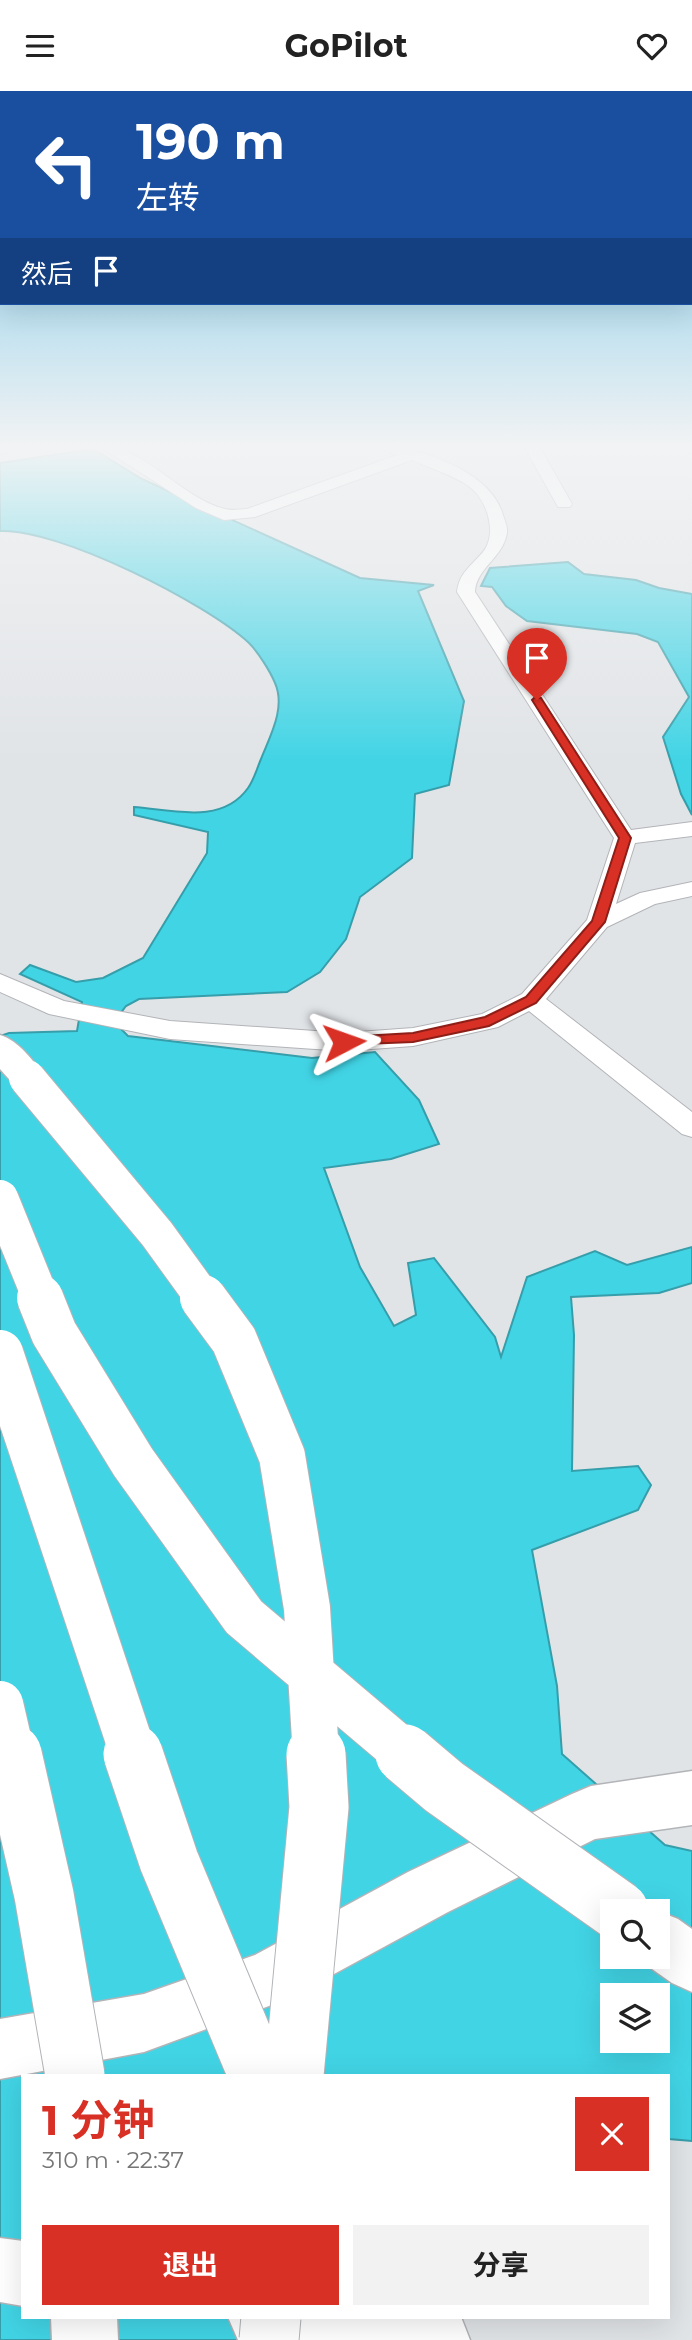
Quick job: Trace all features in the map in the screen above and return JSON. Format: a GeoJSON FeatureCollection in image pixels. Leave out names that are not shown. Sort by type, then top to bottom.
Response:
{"type":"FeatureCollection","features":[{"type":"Feature","properties":{"kind":"highway"},"geometry":{"type":"LineString","coordinates":[[0,1047],[157,1234],[233,1341],[282,1456],[307,1608],[319,1807],[294,2074]]}},
{"type":"Feature","properties":{"kind":"highway"},"geometry":{"type":"LineString","coordinates":[[0,1198],[54,1333],[134,1462],[244,1617],[444,1787],[602,1899]]}},
{"type":"Feature","properties":{"kind":"highway"},"geometry":{"type":"LineString","coordinates":[[0,1353],[169,1861],[252,2060],[260,2074]]}},
{"type":"Feature","properties":{"kind":"highway"},"geometry":{"type":"LineString","coordinates":[[0,1704],[44,1895],[75,2074]]}},
{"type":"Feature","properties":{"kind":"highway"},"geometry":{"type":"LineString","coordinates":[[0,2049],[144,2023],[268,1979],[428,1892],[591,1813],[692,1798]]}},
{"type":"Feature","properties":{"kind":"highway"},"geometry":{"type":"LineString","coordinates":[[670,1947],[692,1963]]}},
{"type":"Feature","properties":{"kind":"highway"},"geometry":{"type":"LineString","coordinates":[[0,2270],[21,2274]]}},
{"type":"Feature","properties":{"kind":"highway"},"geometry":{"type":"LineString","coordinates":[[85,2319],[85,2340]]}},
{"type":"Feature","properties":{"kind":"highway"},"geometry":{"type":"LineString","coordinates":[[269,2340],[271,2319]]}},
{"type":"Feature","properties":{"kind":"highway"},"geometry":{"type":"LineString","coordinates":[[280,2319],[391,2331],[437,2340]]}},
{"type":"Feature","properties":{"kind":"street"},"geometry":{"type":"LineString","coordinates":[[493,551],[467,579],[466,592],[625,838]]}},
{"type":"Feature","properties":{"kind":"street"},"geometry":{"type":"LineString","coordinates":[[625,838],[692,829]]}},
{"type":"Feature","properties":{"kind":"street"},"geometry":{"type":"LineString","coordinates":[[0,982],[58,1009],[158,1028],[344,1042],[413,1037],[489,1021],[531,1000],[598,922],[625,838]]}},
{"type":"Feature","properties":{"kind":"street"},"geometry":{"type":"LineString","coordinates":[[598,922],[648,898],[692,889]]}},
{"type":"Feature","properties":{"kind":"street"},"geometry":{"type":"LineString","coordinates":[[531,1000],[692,1127]]}},
{"type":"Feature","properties":{"kind":"water"},"geometry":{"type":"Polygon","coordinates":[[[82,551],[300,551],[360,578],[434,585],[418,591],[464,701],[449,785],[415,794],[412,858],[360,897],[346,939],[320,972],[287,992],[139,999],[126,1006],[114,1022],[128,1036],[312,1058],[375,1052],[419,1100],[439,1144],[391,1159],[324,1168],[360,1267],[394,1326],[416,1315],[408,1263],[434,1258],[495,1337],[501,1357],[527,1277],[595,1251],[627,1265],[692,1247],[692,1283],[659,1293],[571,1297],[574,1335],[572,1471],[638,1466],[651,1485],[638,1510],[532,1550],[557,1686],[562,1754],[665,1845],[692,1851],[692,2141],[670,2139],[670,2074],[21,2074],[21,2319],[289,2319],[291,2340],[0,2340],[0,1036],[9,1033],[77,1031],[82,1002],[20,974],[30,965],[76,982],[103,978],[143,958],[207,853],[208,832],[134,815],[134,807],[196,813],[225,807],[237,800],[254,778],[276,722],[279,702],[273,678],[249,643],[200,608],[130,571],[82,551]]]}},
{"type":"Feature","properties":{"kind":"water"},"geometry":{"type":"Polygon","coordinates":[[[568,562],[584,574],[636,580],[659,588],[692,594],[692,815],[681,794],[663,737],[689,697],[658,642],[637,634],[527,621],[506,606],[492,587],[481,586],[490,568],[568,562]]]}},
{"type":"Feature","properties":{"kind":"route"},"geometry":{"type":"LineString","coordinates":[[344,1042],[413,1037],[489,1021],[513,1010],[531,1000],[598,922],[625,838],[537,700]]}}]}
